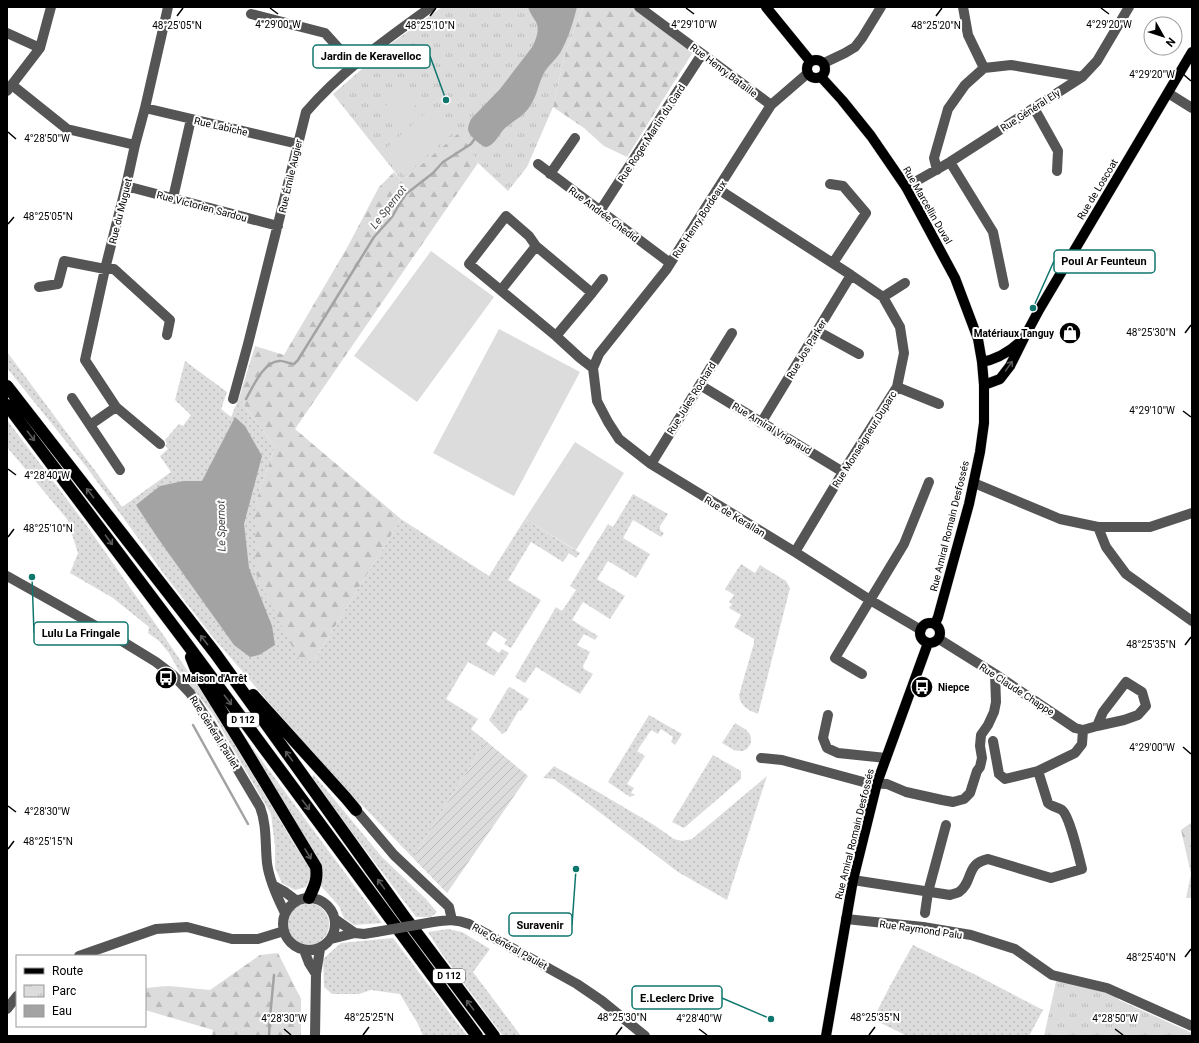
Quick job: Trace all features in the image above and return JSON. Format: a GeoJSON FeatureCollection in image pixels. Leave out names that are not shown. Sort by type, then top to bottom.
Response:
{"type":"FeatureCollection","features":[{"type":"Feature","properties":{"kind":"highway","name":"D 112"},"geometry":{"type":"LineString","coordinates":[[7,386],[215,654],[404,916],[494,1036]]}},
{"type":"Feature","properties":{"kind":"highway","name":"D 112"},"geometry":{"type":"LineString","coordinates":[[7,405],[187,644],[477,1036]]}},
{"type":"Feature","properties":{"kind":"highway"},"geometry":{"type":"LineString","coordinates":[[187,644],[197,672],[316,867],[317,876],[315,884],[303,899]]}},
{"type":"Feature","properties":{"kind":"highway"},"geometry":{"type":"LineString","coordinates":[[215,654],[356,810]]}},
{"type":"Feature","properties":{"kind":"main road"},"geometry":{"type":"LineString","coordinates":[[766,7],[810,61]]}},
{"type":"Feature","properties":{"kind":"main road","name":"Rue de Loscoat"},"geometry":{"type":"LineString","coordinates":[[984,385],[1000,379],[1010,366],[1024,338],[1192,52]]}},
{"type":"Feature","properties":{"kind":"main road"},"geometry":{"type":"LineString","coordinates":[[816,59],[824,63],[825,72],[818,78],[812,77],[808,73],[807,66],[810,61],[816,59]]}},
{"type":"Feature","properties":{"kind":"main road","name":"Rue Marcellin Duval"},"geometry":{"type":"LineString","coordinates":[[821,76],[871,136],[906,187],[955,278],[978,338],[982,362]]}},
{"type":"Feature","properties":{"kind":"main road","name":"Rue de Loscoat"},"geometry":{"type":"LineString","coordinates":[[982,362],[997,358],[1012,350],[1024,338]]}},
{"type":"Feature","properties":{"kind":"main road","name":"Rue Amiral Romain Desfossés"},"geometry":{"type":"LineString","coordinates":[[935,624],[974,483],[984,423],[984,385],[982,362]]}},
{"type":"Feature","properties":{"kind":"main road"},"geometry":{"type":"LineString","coordinates":[[926,624],[935,624],[941,631],[939,640],[934,643],[923,641],[920,630],[926,624]]}},
{"type":"Feature","properties":{"kind":"main road","name":"Rue Amiral Romain Desfossés"},"geometry":{"type":"LineString","coordinates":[[826,1036],[853,880],[877,783],[928,643]]}},
{"type":"Feature","properties":{"kind":"street"},"geometry":{"type":"LineString","coordinates":[[51,7],[40,48],[9,88],[67,129],[135,146]]}},
{"type":"Feature","properties":{"kind":"street","name":"Rue du Muguet"},"geometry":{"type":"LineString","coordinates":[[160,444],[116,407],[85,360],[105,269],[145,108],[168,7]]}},
{"type":"Feature","properties":{"kind":"street","name":"Rue Émile Augier"},"geometry":{"type":"LineString","coordinates":[[233,400],[306,112],[320,96],[354,65],[383,41],[431,7]]}},
{"type":"Feature","properties":{"kind":"street","name":"Rue Henry Bataille"},"geometry":{"type":"LineString","coordinates":[[639,7],[771,105]]}},
{"type":"Feature","properties":{"kind":"street"},"geometry":{"type":"LineString","coordinates":[[824,63],[855,47],[881,7]]}},
{"type":"Feature","properties":{"kind":"street"},"geometry":{"type":"LineString","coordinates":[[963,7],[968,34],[984,68]]}},
{"type":"Feature","properties":{"kind":"street","name":"Rue Général Ely"},"geometry":{"type":"LineString","coordinates":[[906,187],[950,162],[1082,77],[1097,61],[1129,7]]}},
{"type":"Feature","properties":{"kind":"street"},"geometry":{"type":"LineString","coordinates":[[251,14],[325,33],[354,65]]}},
{"type":"Feature","properties":{"kind":"street"},"geometry":{"type":"LineString","coordinates":[[7,33],[40,48]]}},
{"type":"Feature","properties":{"kind":"street","name":"Rue Roger Martin du Gard"},"geometry":{"type":"LineString","coordinates":[[600,211],[702,54]]}},
{"type":"Feature","properties":{"kind":"street"},"geometry":{"type":"LineString","coordinates":[[937,170],[934,158],[948,109],[965,85],[984,68],[1011,64],[1082,77]]}},
{"type":"Feature","properties":{"kind":"street","name":"Rue Henry Bordeaux"},"geometry":{"type":"LineString","coordinates":[[593,368],[599,354],[670,263],[771,105],[808,73]]}},
{"type":"Feature","properties":{"kind":"street"},"geometry":{"type":"LineString","coordinates":[[1168,93],[1192,108]]}},
{"type":"Feature","properties":{"kind":"street","name":"Rue Labiche"},"geometry":{"type":"LineString","coordinates":[[145,108],[298,144]]}},
{"type":"Feature","properties":{"kind":"street"},"geometry":{"type":"LineString","coordinates":[[1034,108],[1058,151],[1057,171]]}},
{"type":"Feature","properties":{"kind":"street"},"geometry":{"type":"LineString","coordinates":[[173,198],[191,119]]}},
{"type":"Feature","properties":{"kind":"street"},"geometry":{"type":"LineString","coordinates":[[550,174],[575,138]]}},
{"type":"Feature","properties":{"kind":"street"},"geometry":{"type":"LineString","coordinates":[[950,162],[993,232],[1004,284]]}},
{"type":"Feature","properties":{"kind":"street","name":"Rue Andrée Chedid"},"geometry":{"type":"LineString","coordinates":[[538,164],[670,263]]}},
{"type":"Feature","properties":{"kind":"street"},"geometry":{"type":"LineString","coordinates":[[830,184],[843,186],[866,213],[833,263]]}},
{"type":"Feature","properties":{"kind":"street","name":"Rue Victorien Sardou"},"geometry":{"type":"LineString","coordinates":[[126,186],[278,226]]}},
{"type":"Feature","properties":{"kind":"street","name":"Rue Monseigneur Duparc"},"geometry":{"type":"LineString","coordinates":[[718,189],[883,297],[900,327],[904,353],[897,387],[843,472],[795,552]]}},
{"type":"Feature","properties":{"kind":"street"},"geometry":{"type":"LineString","coordinates":[[592,293],[536,246],[529,236],[506,216],[469,264],[502,290],[593,368]]}},
{"type":"Feature","properties":{"kind":"street"},"geometry":{"type":"LineString","coordinates":[[502,290],[536,246]]}},
{"type":"Feature","properties":{"kind":"street"},"geometry":{"type":"LineString","coordinates":[[39,288],[58,284],[64,260],[105,269],[114,269],[170,320],[167,335]]}},
{"type":"Feature","properties":{"kind":"street","name":"Rue Jos Parker"},"geometry":{"type":"LineString","coordinates":[[761,423],[851,275]]}},
{"type":"Feature","properties":{"kind":"street"},"geometry":{"type":"LineString","coordinates":[[556,336],[603,279]]}},
{"type":"Feature","properties":{"kind":"street"},"geometry":{"type":"LineString","coordinates":[[883,297],[905,283]]}},
{"type":"Feature","properties":{"kind":"street"},"geometry":{"type":"LineString","coordinates":[[817,331],[859,354]]}},
{"type":"Feature","properties":{"kind":"street","name":"Rue Jules Rochard"},"geometry":{"type":"LineString","coordinates":[[651,464],[732,333]]}},
{"type":"Feature","properties":{"kind":"street","name":"Rue de Kerallan"},"geometry":{"type":"LineString","coordinates":[[593,368],[597,401],[619,439],[651,464],[920,630]]}},
{"type":"Feature","properties":{"kind":"street","name":"Rue Amiral Vrignaud"},"geometry":{"type":"LineString","coordinates":[[700,385],[843,472]]}},
{"type":"Feature","properties":{"kind":"street"},"geometry":{"type":"LineString","coordinates":[[897,387],[939,404]]}},
{"type":"Feature","properties":{"kind":"street"},"geometry":{"type":"LineString","coordinates":[[72,398],[120,470]]}},
{"type":"Feature","properties":{"kind":"street"},"geometry":{"type":"LineString","coordinates":[[90,425],[116,407]]}},
{"type":"Feature","properties":{"kind":"street"},"geometry":{"type":"LineString","coordinates":[[862,674],[835,658],[904,544],[928,482]]}},
{"type":"Feature","properties":{"kind":"street"},"geometry":{"type":"LineString","coordinates":[[974,483],[1060,519],[1098,527],[1150,527],[1192,513]]}},
{"type":"Feature","properties":{"kind":"street"},"geometry":{"type":"LineString","coordinates":[[1098,527],[1106,547],[1126,574],[1192,621]]}},
{"type":"Feature","properties":{"kind":"street","name":"Rue Général Paulet"},"geometry":{"type":"LineString","coordinates":[[7,576],[112,635],[156,662],[190,692],[260,808],[263,815],[266,832],[270,876],[277,897],[285,913]]}},
{"type":"Feature","properties":{"kind":"street","name":"Rue Claude Chappe"},"geometry":{"type":"LineString","coordinates":[[939,640],[995,674],[1075,728],[1083,730]]}},
{"type":"Feature","properties":{"kind":"street"},"geometry":{"type":"LineString","coordinates":[[761,758],[782,760],[867,783],[887,784],[906,792],[942,800],[952,802],[964,799],[970,793],[977,771],[980,767],[982,758],[980,746],[981,735],[994,712],[996,702],[995,674]]}},
{"type":"Feature","properties":{"kind":"street"},"geometry":{"type":"LineString","coordinates":[[993,741],[999,774],[1005,778],[1038,771],[1075,753],[1082,744],[1083,730],[1138,715],[1146,706],[1142,692],[1126,682],[1103,712],[1097,726]]}},
{"type":"Feature","properties":{"kind":"street"},"geometry":{"type":"LineString","coordinates":[[828,715],[823,738],[826,748],[838,753],[886,758]]}},
{"type":"Feature","properties":{"kind":"street"},"geometry":{"type":"LineString","coordinates":[[853,880],[950,895],[958,892],[964,887],[974,864],[981,860],[988,859],[1051,878],[1082,869],[1066,816],[1062,811],[1048,803],[1038,771]]}},
{"type":"Feature","properties":{"kind":"street"},"geometry":{"type":"LineString","coordinates":[[356,810],[394,855],[449,907],[452,920]]}},
{"type":"Feature","properties":{"kind":"street"},"geometry":{"type":"LineString","coordinates":[[925,913],[928,892],[946,825]]}},
{"type":"Feature","properties":{"kind":"street"},"geometry":{"type":"LineString","coordinates":[[274,886],[303,899],[315,899],[331,909],[335,919],[334,934],[326,945],[320,949],[312,951],[296,948],[285,936],[283,921],[285,913],[290,906],[303,899]]}},
{"type":"Feature","properties":{"kind":"street"},"geometry":{"type":"LineString","coordinates":[[335,919],[355,933]]}},
{"type":"Feature","properties":{"kind":"street","name":"Rue Raymond Palu"},"geometry":{"type":"LineString","coordinates":[[846,919],[923,927],[971,936],[1015,949],[1052,975],[1107,988],[1192,1026]]}},
{"type":"Feature","properties":{"kind":"street","name":"Rue Général Paulet"},"geometry":{"type":"LineString","coordinates":[[331,939],[355,933],[364,934],[433,922],[452,920],[460,921],[469,924],[573,981],[602,1001],[645,1036]]}},
{"type":"Feature","properties":{"kind":"street"},"geometry":{"type":"LineString","coordinates":[[82,955],[156,929],[187,927],[232,939],[258,939],[284,931]]}},
{"type":"Feature","properties":{"kind":"street"},"geometry":{"type":"LineString","coordinates":[[315,1036],[316,974],[320,949]]}},
{"type":"Feature","properties":{"kind":"street"},"geometry":{"type":"LineString","coordinates":[[304,950],[309,963],[316,974]]}},
{"type":"Feature","properties":{"kind":"street"},"geometry":{"type":"LineString","coordinates":[[7,1009],[16,997]]}},
{"type":"Feature","properties":{"kind":"green space"},"geometry":{"type":"Polygon","coordinates":[[[442,7],[583,7],[565,54],[553,107],[527,167],[508,191],[478,163],[460,132],[402,181],[333,94],[392,43],[442,7]]]}},
{"type":"Feature","properties":{"kind":"green space"},"geometry":{"type":"Polygon","coordinates":[[[583,7],[633,7],[693,52],[627,157],[604,146],[584,128],[553,107],[565,54],[583,7]]]}},
{"type":"Feature","properties":{"kind":"green space"},"geometry":{"type":"Polygon","coordinates":[[[407,86],[421,100],[396,125],[380,111],[407,86]]]}},
{"type":"Feature","properties":{"kind":"green space"},"geometry":{"type":"Polygon","coordinates":[[[432,107],[455,131],[404,176],[384,150],[432,107]]]}},
{"type":"Feature","properties":{"kind":"green space"},"geometry":{"type":"Polygon","coordinates":[[[460,131],[478,163],[295,429],[401,519],[315,659],[298,658],[255,572],[255,504],[275,447],[239,398],[255,346],[284,355],[348,246],[379,187],[394,172],[402,181],[460,131]]]}},
{"type":"Feature","properties":{"kind":"green space"},"geometry":{"type":"Polygon","coordinates":[[[431,251],[494,297],[417,402],[354,356],[431,251]]]}},
{"type":"Feature","properties":{"kind":"green space"},"geometry":{"type":"Polygon","coordinates":[[[499,329],[580,372],[514,496],[433,453],[499,329]]]}},
{"type":"Feature","properties":{"kind":"green space"},"geometry":{"type":"Polygon","coordinates":[[[7,352],[122,507],[171,472],[160,456],[168,449],[165,445],[167,444],[165,440],[179,424],[183,426],[191,415],[175,400],[185,361],[227,392],[221,409],[231,417],[239,398],[275,447],[255,504],[255,572],[315,659],[401,519],[489,576],[525,519],[580,553],[576,558],[569,553],[563,562],[531,542],[508,580],[541,600],[511,648],[504,644],[507,640],[494,631],[486,644],[499,653],[502,649],[509,653],[494,676],[468,662],[446,699],[478,719],[471,729],[486,741],[413,858],[360,803],[357,805],[212,636],[164,574],[88,469],[7,368],[7,352]]]}},
{"type":"Feature","properties":{"kind":"green space"},"geometry":{"type":"Polygon","coordinates":[[[7,420],[87,526],[216,713],[297,849],[310,866],[313,873],[306,887],[295,890],[282,883],[275,868],[275,846],[271,814],[213,714],[179,671],[169,653],[159,641],[148,633],[149,627],[113,598],[70,573],[78,553],[67,519],[7,447],[7,420]]]}},
{"type":"Feature","properties":{"kind":"green space"},"geometry":{"type":"Polygon","coordinates":[[[575,442],[624,473],[576,550],[525,519],[575,442]]]}},
{"type":"Feature","properties":{"kind":"green space"},"geometry":{"type":"Polygon","coordinates":[[[633,494],[668,514],[660,526],[660,530],[664,533],[661,537],[633,520],[623,538],[650,554],[636,578],[608,561],[597,579],[625,596],[610,619],[583,602],[572,620],[598,636],[595,640],[584,634],[577,645],[590,652],[583,666],[584,669],[593,674],[580,694],[536,667],[525,683],[515,677],[556,607],[562,611],[576,590],[570,586],[608,524],[613,527],[633,494]]]}},
{"type":"Feature","properties":{"kind":"green space"},"geometry":{"type":"Polygon","coordinates":[[[741,564],[755,573],[760,565],[786,581],[790,588],[758,714],[743,705],[739,695],[754,639],[734,627],[741,615],[729,608],[732,604],[729,602],[734,595],[725,589],[741,564]]]}},
{"type":"Feature","properties":{"kind":"green space"},"geometry":{"type":"Polygon","coordinates":[[[510,687],[529,699],[521,711],[519,710],[506,732],[502,734],[489,720],[510,687]]]}},
{"type":"Feature","properties":{"kind":"green space"},"geometry":{"type":"Polygon","coordinates":[[[649,715],[682,734],[675,745],[671,742],[673,737],[661,729],[658,734],[651,730],[637,751],[645,756],[627,784],[634,788],[631,793],[635,795],[630,797],[608,782],[649,715]]]}},
{"type":"Feature","properties":{"kind":"green space"},"geometry":{"type":"Polygon","coordinates":[[[735,723],[745,729],[751,738],[750,744],[743,751],[735,750],[722,743],[735,723]]]}},
{"type":"Feature","properties":{"kind":"green space"},"geometry":{"type":"Polygon","coordinates":[[[237,727],[382,923],[354,925],[344,918],[339,906],[319,884],[237,727]]]}},
{"type":"Feature","properties":{"kind":"green space"},"geometry":{"type":"Polygon","coordinates":[[[486,741],[528,776],[447,893],[413,858],[486,741]]]}},
{"type":"Feature","properties":{"kind":"green space"},"geometry":{"type":"Polygon","coordinates":[[[713,755],[741,771],[741,779],[684,828],[672,822],[713,755]]]}},
{"type":"Feature","properties":{"kind":"green space"},"geometry":{"type":"Polygon","coordinates":[[[554,766],[654,825],[674,839],[682,841],[692,839],[767,776],[727,900],[678,872],[554,779],[543,778],[554,766]]]}},
{"type":"Feature","properties":{"kind":"green space"},"geometry":{"type":"Polygon","coordinates":[[[314,775],[382,857],[426,899],[437,912],[431,917],[416,917],[311,778],[314,775]]]}},
{"type":"Feature","properties":{"kind":"green space"},"geometry":{"type":"Polygon","coordinates":[[[1192,822],[1192,898],[1186,898],[1191,874],[1181,830],[1192,822]]]}},
{"type":"Feature","properties":{"kind":"green space"},"geometry":{"type":"Polygon","coordinates":[[[304,903],[312,903],[320,906],[326,912],[329,924],[326,936],[320,942],[312,945],[304,945],[296,942],[290,936],[287,928],[287,920],[290,912],[296,906],[304,903]]]}},
{"type":"Feature","properties":{"kind":"green space"},"geometry":{"type":"Polygon","coordinates":[[[448,929],[462,932],[490,949],[473,972],[521,1036],[503,1036],[440,951],[428,932],[448,929]]]}},
{"type":"Feature","properties":{"kind":"green space"},"geometry":{"type":"Polygon","coordinates":[[[393,938],[467,1036],[423,1036],[418,1024],[400,994],[371,990],[359,994],[332,994],[324,987],[323,959],[341,943],[393,938]]]}},
{"type":"Feature","properties":{"kind":"green space"},"geometry":{"type":"Polygon","coordinates":[[[913,945],[978,976],[1043,1010],[1029,1036],[907,1036],[873,1019],[913,945]]]}},
{"type":"Feature","properties":{"kind":"green space"},"geometry":{"type":"Polygon","coordinates":[[[278,953],[301,999],[301,1036],[212,1036],[213,1030],[146,1010],[146,988],[169,986],[210,990],[260,955],[278,953]]]}},
{"type":"Feature","properties":{"kind":"green space"},"geometry":{"type":"Polygon","coordinates":[[[1058,973],[1110,988],[1119,1000],[1192,1033],[1192,1036],[1044,1036],[1058,973]]]}},
{"type":"Feature","properties":{"kind":"water"},"geometry":{"type":"Polygon","coordinates":[[[528,7],[577,7],[563,48],[541,79],[528,110],[505,128],[492,144],[486,147],[472,137],[468,129],[469,125],[471,119],[500,89],[533,46],[538,28],[528,7]]]}},
{"type":"Feature","properties":{"kind":"water"},"geometry":{"type":"Polygon","coordinates":[[[235,417],[245,426],[262,456],[244,524],[249,568],[272,626],[275,645],[259,655],[250,657],[234,645],[136,505],[160,486],[183,481],[202,481],[235,417]]]}},
{"type":"Feature","properties":{"kind":"waterway","name":"Le Spernot"},"geometry":{"type":"LineString","coordinates":[[246,399],[263,370],[273,362],[281,361],[294,364],[298,360],[374,237],[392,217],[406,194],[433,173],[443,162],[471,144],[476,137]]}},
{"type":"Feature","properties":{"kind":"waterway","name":"Le Spernot"},"geometry":{"type":"LineString","coordinates":[[193,725],[248,824]]}},
{"type":"Feature","properties":{"kind":"waterway","name":"Le Spernot"},"geometry":{"type":"LineString","coordinates":[[269,1036],[274,975]]}},
{"type":"Feature","properties":{"kind":"place","name":"Jardin de Keravelloc"},"geometry":{"type":"Point","coordinates":[446,100]}},
{"type":"Feature","properties":{"kind":"place","name":"Poul Ar Feunteun"},"geometry":{"type":"Point","coordinates":[1033,308]}},
{"type":"Feature","properties":{"kind":"place","name":"Matériaux Tanguy"},"geometry":{"type":"Point","coordinates":[1070,333]}},
{"type":"Feature","properties":{"kind":"place","name":"Lulu La Fringale"},"geometry":{"type":"Point","coordinates":[32,577]}},
{"type":"Feature","properties":{"kind":"place","name":"Maison d'Arrêt"},"geometry":{"type":"Point","coordinates":[166,678]}},
{"type":"Feature","properties":{"kind":"place","name":"Niepce"},"geometry":{"type":"Point","coordinates":[922,687]}},
{"type":"Feature","properties":{"kind":"place","name":"Suravenir"},"geometry":{"type":"Point","coordinates":[576,869]}},
{"type":"Feature","properties":{"kind":"place","name":"E.Leclerc Drive"},"geometry":{"type":"Point","coordinates":[771,1019]}}]}
